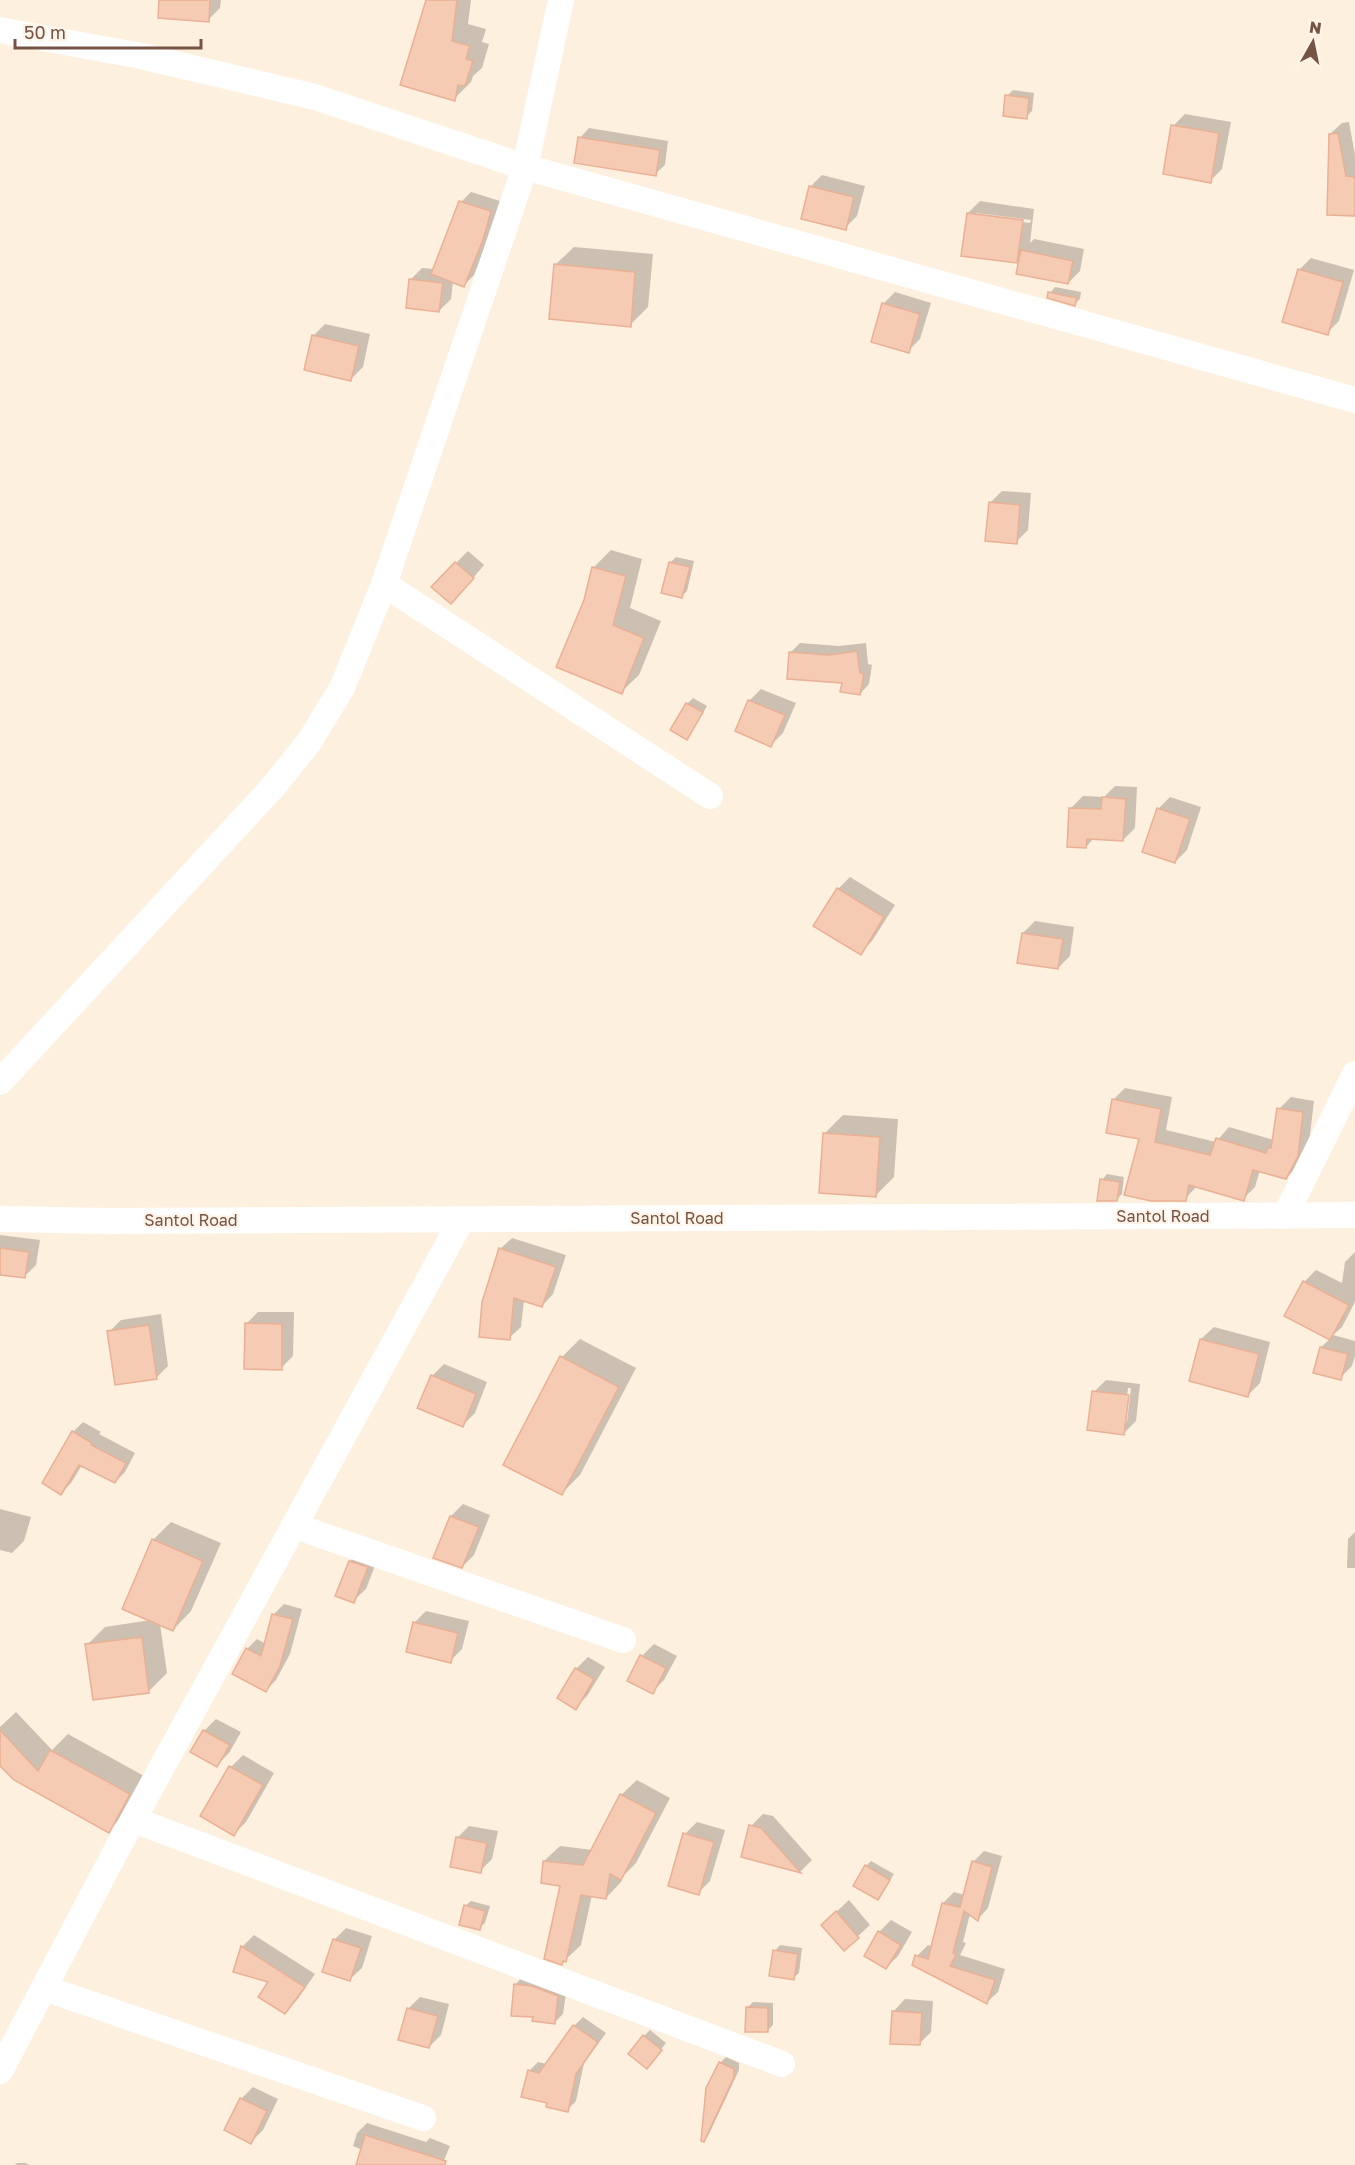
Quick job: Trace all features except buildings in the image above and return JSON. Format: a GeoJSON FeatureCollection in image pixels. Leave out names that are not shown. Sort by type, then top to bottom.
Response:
{"type":"FeatureCollection","features":[{"type":"Feature","properties":{"kind":"street"},"geometry":{"type":"LineString","coordinates":[[0,1082],[272,788],[309,742],[342,688],[384,584],[525,167],[561,0]]}},
{"type":"Feature","properties":{"kind":"street"},"geometry":{"type":"LineString","coordinates":[[0,30],[141,56],[315,97],[525,167],[1355,399]]}},
{"type":"Feature","properties":{"kind":"street"},"geometry":{"type":"LineString","coordinates":[[384,584],[710,796]]}},
{"type":"Feature","properties":{"kind":"street"},"geometry":{"type":"LineString","coordinates":[[1285,1216],[1355,1074]]}},
{"type":"Feature","properties":{"kind":"street","name":"Santol Road"},"geometry":{"type":"LineString","coordinates":[[0,1219],[124,1221],[1355,1215]]}},
{"type":"Feature","properties":{"kind":"street"},"geometry":{"type":"LineString","coordinates":[[0,2071],[134,1820],[462,1219]]}},
{"type":"Feature","properties":{"kind":"street"},"geometry":{"type":"LineString","coordinates":[[295,1526],[623,1640]]}},
{"type":"Feature","properties":{"kind":"street"},"geometry":{"type":"LineString","coordinates":[[134,1820],[782,2064]]}},
{"type":"Feature","properties":{"kind":"street"},"geometry":{"type":"LineString","coordinates":[[44,1988],[423,2118]]}}]}
